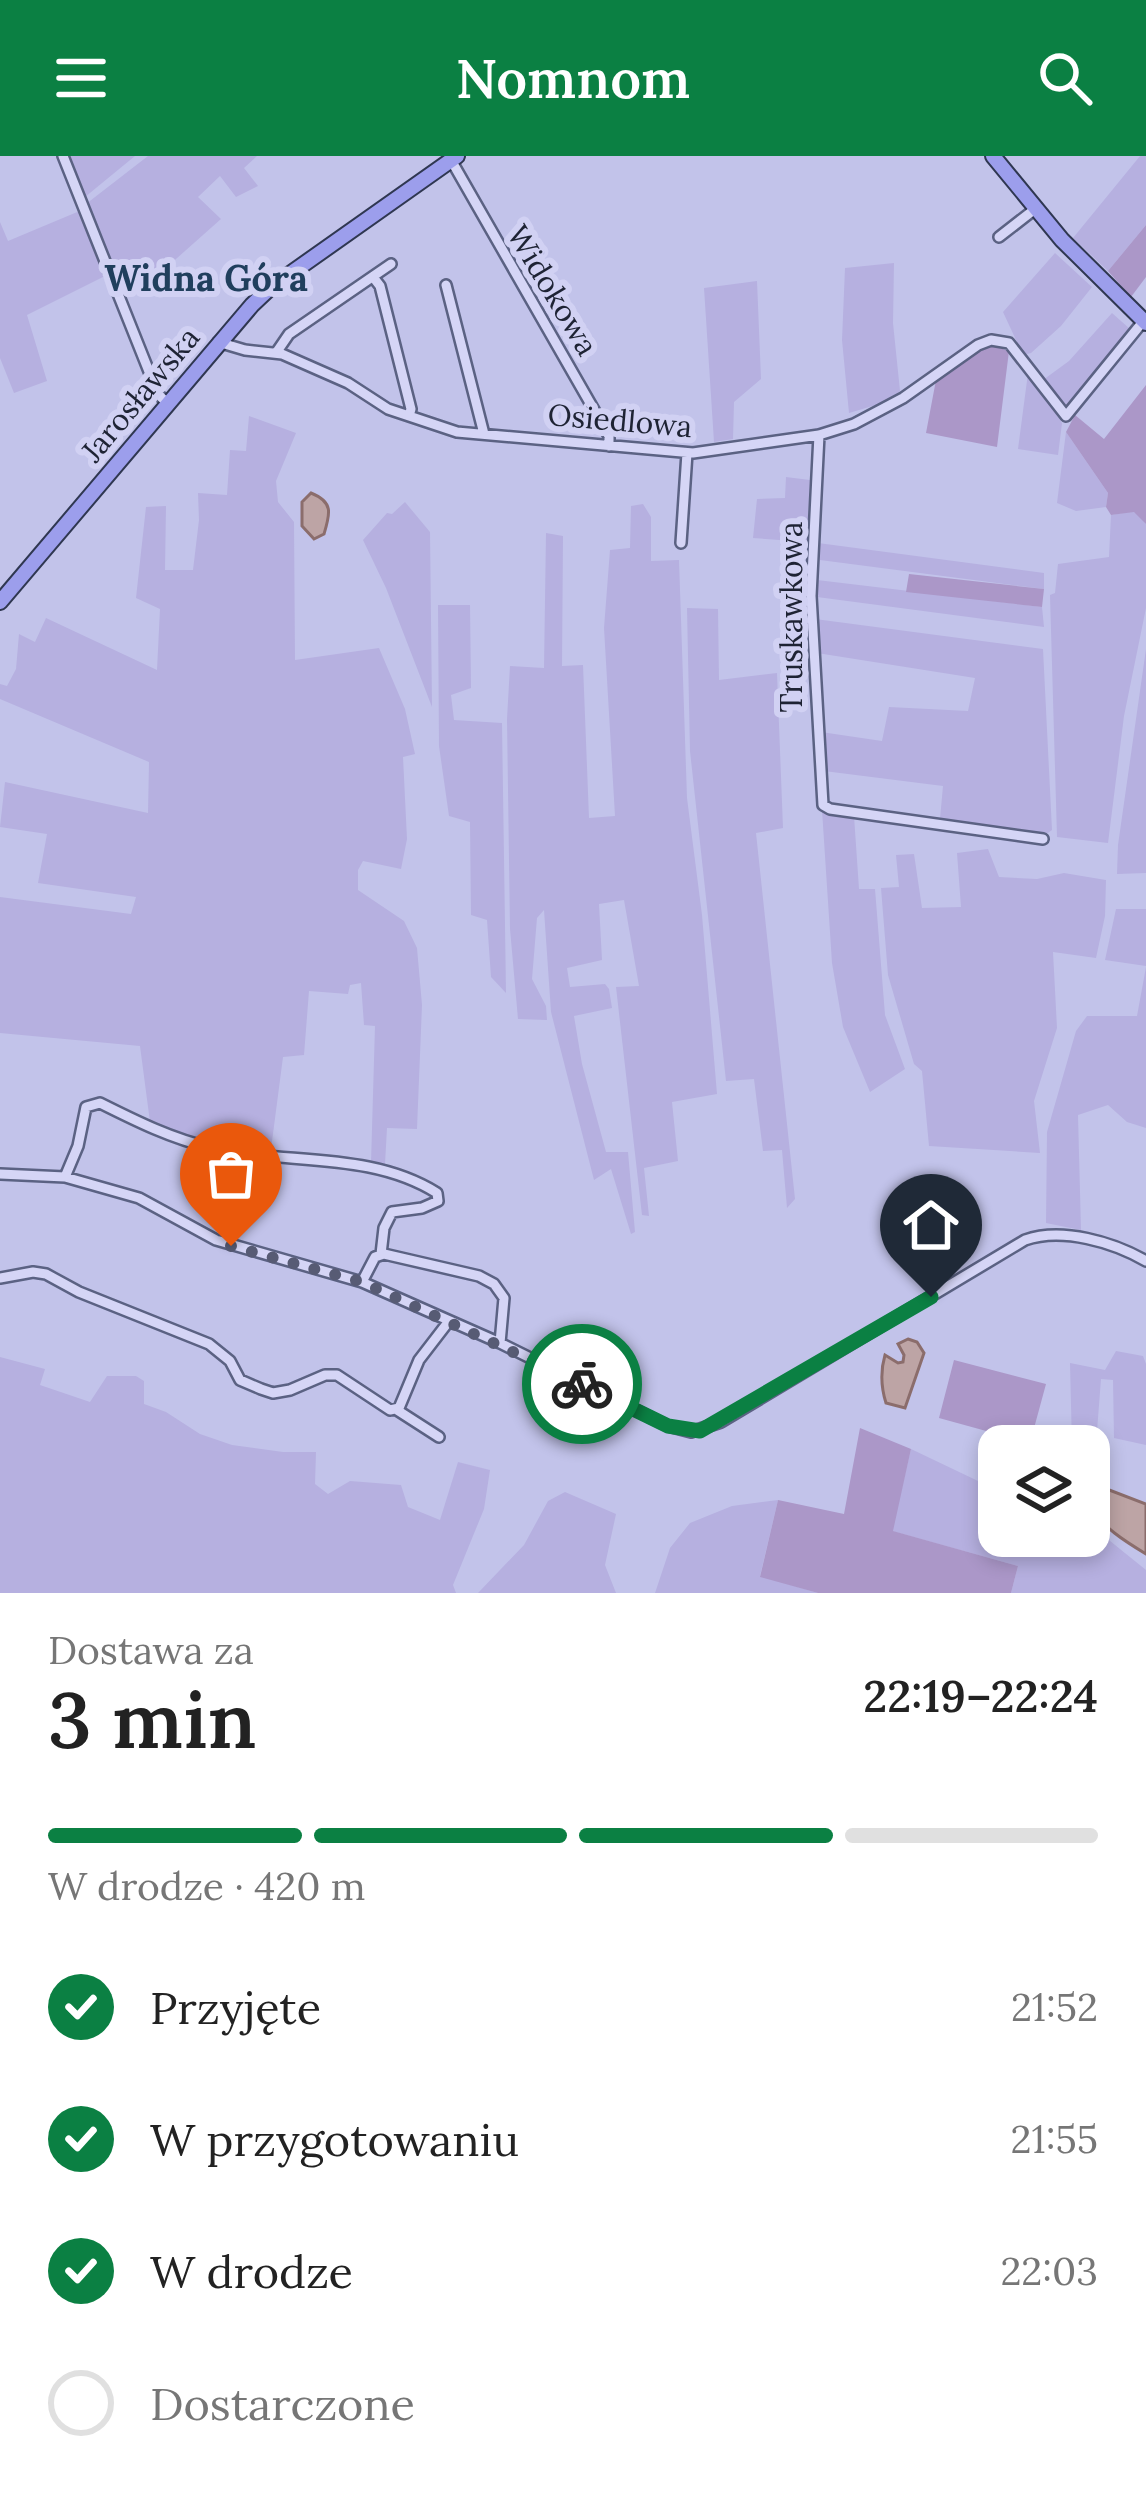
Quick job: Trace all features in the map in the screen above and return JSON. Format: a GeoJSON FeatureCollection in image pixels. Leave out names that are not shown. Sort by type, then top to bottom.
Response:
{"type":"FeatureCollection","features":[{"type":"Feature","properties":{"kind":"main road"},"geometry":{"type":"LineString","coordinates":[[993,156],[1035,209],[1145,321]]}},
{"type":"Feature","properties":{"kind":"main road","name":"Jarosławska"},"geometry":{"type":"LineString","coordinates":[[0,602],[218,342],[270,288],[454,158]]}},
{"type":"Feature","properties":{"kind":"street"},"geometry":{"type":"LineString","coordinates":[[63,156],[126,319],[166,403]]}},
{"type":"Feature","properties":{"kind":"street","name":"Widokowa"},"geometry":{"type":"LineString","coordinates":[[454,158],[609,436],[609,446]]}},
{"type":"Feature","properties":{"kind":"street"},"geometry":{"type":"LineString","coordinates":[[999,237],[1035,209]]}},
{"type":"Feature","properties":{"kind":"street"},"geometry":{"type":"LineString","coordinates":[[276,353],[290,334],[391,264]]}},
{"type":"Feature","properties":{"kind":"street"},"geometry":{"type":"LineString","coordinates":[[373,278],[380,286],[409,416]]}},
{"type":"Feature","properties":{"kind":"street"},"geometry":{"type":"LineString","coordinates":[[446,285],[484,434]]}},
{"type":"Feature","properties":{"kind":"street","name":"Osiedlowa"},"geometry":{"type":"LineString","coordinates":[[218,342],[311,365],[388,409],[457,433],[687,453],[818,435],[876,414],[985,342],[998,340],[1009,344],[1066,416],[1145,321]]}},
{"type":"Feature","properties":{"kind":"street","name":"Truskawkowa"},"geometry":{"type":"LineString","coordinates":[[818,435],[811,596],[820,798],[830,809],[1043,839]]}},
{"type":"Feature","properties":{"kind":"street"},"geometry":{"type":"LineString","coordinates":[[681,543],[687,453]]}},
{"type":"Feature","properties":{"kind":"street"},"geometry":{"type":"LineString","coordinates":[[65,1177],[86,1107],[100,1103],[156,1130],[214,1148],[358,1165],[403,1176],[437,1193],[438,1202],[432,1206],[392,1212],[384,1228],[381,1254],[362,1282]]}},
{"type":"Feature","properties":{"kind":"street"},"geometry":{"type":"LineString","coordinates":[[0,1174],[65,1177],[139,1198],[202,1234],[362,1282],[668,1426],[700,1431],[1025,1240],[1039,1235],[1103,1242],[1146,1261]]}},
{"type":"Feature","properties":{"kind":"street"},"geometry":{"type":"LineString","coordinates":[[381,1254],[461,1270],[494,1284],[505,1305],[500,1343]]}},
{"type":"Feature","properties":{"kind":"street"},"geometry":{"type":"LineString","coordinates":[[0,1277],[46,1274],[79,1292],[209,1343],[230,1361],[240,1380],[261,1390],[290,1390],[317,1377],[338,1375],[387,1409],[397,1410],[403,1418],[439,1436]]}},
{"type":"Feature","properties":{"kind":"street"},"geometry":{"type":"LineString","coordinates":[[397,1410],[419,1360],[449,1321]]}},
{"type":"Feature","properties":{"kind":"shaded area"},"geometry":{"type":"Polygon","coordinates":[[[68,156],[135,156],[85,197],[68,156]]]}},
{"type":"Feature","properties":{"kind":"shaded area"},"geometry":{"type":"Polygon","coordinates":[[[148,156],[257,156],[244,168],[258,186],[236,197],[220,176],[198,197],[221,219],[140,291],[120,299],[86,204],[148,156]]]}},
{"type":"Feature","properties":{"kind":"shaded area"},"geometry":{"type":"Polygon","coordinates":[[[1140,156],[1146,156],[1146,225],[1108,271],[1073,238],[1140,156]]]}},
{"type":"Feature","properties":{"kind":"shaded area"},"geometry":{"type":"Polygon","coordinates":[[[82,210],[107,275],[27,315],[47,381],[14,393],[0,358],[0,222],[8,241],[82,210]]]}},
{"type":"Feature","properties":{"kind":"shaded area"},"geometry":{"type":"Polygon","coordinates":[[[1146,225],[1146,277],[1131,297],[1108,271],[1146,225]]]}},
{"type":"Feature","properties":{"kind":"shaded area"},"geometry":{"type":"Polygon","coordinates":[[[1055,253],[1092,287],[1061,326],[1023,355],[1003,312],[1055,253]]]}},
{"type":"Feature","properties":{"kind":"shaded area"},"geometry":{"type":"Polygon","coordinates":[[[894,263],[893,323],[900,391],[889,401],[849,413],[842,340],[845,268],[894,263]]]}},
{"type":"Feature","properties":{"kind":"shaded area"},"geometry":{"type":"Polygon","coordinates":[[[757,281],[761,379],[734,402],[733,439],[714,442],[704,288],[757,281]]]}},
{"type":"Feature","properties":{"kind":"shaded area"},"geometry":{"type":"Polygon","coordinates":[[[1112,313],[1130,329],[1067,410],[1043,380],[1069,361],[1112,313]]]}},
{"type":"Feature","properties":{"kind":"shaded area"},"geometry":{"type":"Polygon","coordinates":[[[987,344],[1009,351],[997,447],[926,433],[936,380],[987,344]]]}},
{"type":"Feature","properties":{"kind":"shaded area"},"geometry":{"type":"Polygon","coordinates":[[[1028,373],[1062,423],[1058,455],[1018,449],[1028,373]]]}},
{"type":"Feature","properties":{"kind":"shaded area"},"geometry":{"type":"Polygon","coordinates":[[[1146,385],[1146,524],[1134,512],[1111,515],[1106,507],[1108,493],[1066,432],[1075,415],[1104,439],[1146,385]]]}},
{"type":"Feature","properties":{"kind":"shaded area"},"geometry":{"type":"Polygon","coordinates":[[[249,416],[296,433],[276,481],[278,502],[294,522],[295,660],[379,648],[405,709],[415,754],[403,757],[407,839],[401,869],[363,861],[358,870],[358,890],[404,921],[417,948],[422,1005],[417,1129],[387,1128],[385,1164],[371,1163],[375,1026],[364,1025],[361,983],[350,985],[348,994],[309,991],[304,1055],[283,1057],[271,1149],[191,1139],[150,1122],[140,1046],[0,1033],[0,897],[131,914],[136,897],[38,883],[47,834],[0,827],[5,782],[148,813],[149,762],[0,699],[0,684],[7,686],[16,669],[19,634],[35,642],[46,618],[157,670],[160,609],[136,598],[146,507],[166,506],[165,570],[193,570],[198,493],[227,495],[230,450],[246,451],[249,416]]]}},
{"type":"Feature","properties":{"kind":"shaded area"},"geometry":{"type":"Polygon","coordinates":[[[1066,432],[1108,493],[1106,507],[1076,511],[1057,503],[1066,432]]]}},
{"type":"Feature","properties":{"kind":"shaded area"},"geometry":{"type":"Polygon","coordinates":[[[786,477],[810,480],[807,542],[753,538],[757,499],[785,498],[786,477]]]}},
{"type":"Feature","properties":{"kind":"shaded area"},"geometry":{"type":"Polygon","coordinates":[[[311,493],[324,500],[328,509],[324,534],[314,539],[302,526],[302,502],[311,493]]]}},
{"type":"Feature","properties":{"kind":"shaded area"},"geometry":{"type":"Polygon","coordinates":[[[405,502],[430,532],[432,707],[363,540],[387,513],[405,502]]]}},
{"type":"Feature","properties":{"kind":"shaded area"},"geometry":{"type":"Polygon","coordinates":[[[643,504],[651,517],[651,561],[679,560],[687,798],[717,1094],[672,1102],[678,1161],[644,1168],[649,1216],[642,1215],[616,987],[639,986],[624,900],[599,904],[602,960],[567,968],[570,987],[605,984],[609,989],[612,1008],[574,1016],[606,1152],[628,1152],[635,1232],[631,1234],[611,1169],[594,1180],[551,1012],[544,910],[537,918],[532,979],[546,1006],[547,1020],[518,1019],[510,929],[507,719],[510,666],[544,668],[546,533],[563,536],[562,666],[583,665],[589,818],[615,816],[604,628],[610,550],[630,548],[631,506],[643,504]]]}},
{"type":"Feature","properties":{"kind":"shaded area"},"geometry":{"type":"Polygon","coordinates":[[[1135,511],[1146,524],[1146,608],[1124,716],[1108,843],[1057,837],[1050,595],[1055,593],[1058,564],[1109,557],[1111,515],[1135,511]]]}},
{"type":"Feature","properties":{"kind":"shaded area"},"geometry":{"type":"Polygon","coordinates":[[[818,543],[1044,573],[1044,589],[820,560],[818,543]]]}},
{"type":"Feature","properties":{"kind":"shaded area"},"geometry":{"type":"Polygon","coordinates":[[[909,574],[1044,589],[1042,607],[906,592],[909,574]]]}},
{"type":"Feature","properties":{"kind":"shaded area"},"geometry":{"type":"Polygon","coordinates":[[[817,580],[1042,607],[1044,627],[817,597],[817,580]]]}},
{"type":"Feature","properties":{"kind":"shaded area"},"geometry":{"type":"Polygon","coordinates":[[[438,605],[470,605],[471,688],[451,695],[454,720],[502,723],[506,993],[491,977],[487,920],[471,915],[470,822],[449,816],[439,746],[438,605]]]}},
{"type":"Feature","properties":{"kind":"shaded area"},"geometry":{"type":"Polygon","coordinates":[[[687,608],[718,609],[719,680],[777,673],[783,828],[756,833],[795,1199],[787,1208],[782,1150],[763,1151],[754,1079],[726,1081],[690,751],[687,608]]]}},
{"type":"Feature","properties":{"kind":"shaded area"},"geometry":{"type":"Polygon","coordinates":[[[815,619],[1043,649],[1052,830],[1045,835],[940,819],[943,786],[824,771],[821,732],[882,741],[889,707],[968,711],[975,678],[817,653],[815,619]]]}},
{"type":"Feature","properties":{"kind":"shaded area"},"geometry":{"type":"Polygon","coordinates":[[[1146,649],[1146,873],[1117,874],[1118,845],[1146,649]]]}},
{"type":"Feature","properties":{"kind":"shaded area"},"geometry":{"type":"Polygon","coordinates":[[[822,810],[854,816],[859,889],[875,889],[885,1015],[905,1069],[870,1092],[843,1027],[832,963],[822,810]]]}},
{"type":"Feature","properties":{"kind":"shaded area"},"geometry":{"type":"Polygon","coordinates":[[[988,849],[999,877],[1037,879],[1064,873],[1106,880],[1096,958],[1053,952],[1057,1028],[1034,1101],[1040,1153],[929,1146],[922,1071],[914,1064],[888,975],[881,888],[899,887],[896,855],[914,854],[922,908],[961,907],[957,853],[988,849]]]}},
{"type":"Feature","properties":{"kind":"shaded area"},"geometry":{"type":"Polygon","coordinates":[[[1116,909],[1146,909],[1146,966],[1105,960],[1116,909]]]}},
{"type":"Feature","properties":{"kind":"shaded area"},"geometry":{"type":"Polygon","coordinates":[[[1146,967],[1146,1128],[1127,1122],[1108,1105],[1078,1115],[1081,1230],[1046,1223],[1047,1132],[1076,1031],[1087,1016],[1137,1016],[1146,967]]]}},
{"type":"Feature","properties":{"kind":"shaded area"},"geometry":{"type":"Polygon","coordinates":[[[908,1339],[917,1342],[924,1353],[905,1408],[886,1403],[882,1373],[885,1355],[903,1362],[898,1344],[908,1339]]]}},
{"type":"Feature","properties":{"kind":"shaded area"},"geometry":{"type":"Polygon","coordinates":[[[1116,1351],[1143,1356],[1146,1445],[1114,1438],[1113,1380],[1101,1379],[1097,1425],[1071,1425],[1070,1363],[1105,1370],[1116,1351]]]}},
{"type":"Feature","properties":{"kind":"shaded area"},"geometry":{"type":"Polygon","coordinates":[[[0,1357],[45,1369],[40,1385],[90,1402],[107,1376],[136,1376],[144,1381],[144,1404],[200,1434],[232,1445],[316,1452],[315,1484],[328,1494],[350,1481],[401,1485],[408,1507],[440,1520],[458,1462],[490,1470],[484,1509],[453,1585],[456,1593],[0,1593],[0,1357]]]}},
{"type":"Feature","properties":{"kind":"shaded area"},"geometry":{"type":"Polygon","coordinates":[[[954,1360],[1046,1384],[1035,1425],[978,1425],[978,1429],[939,1418],[954,1360]]]}},
{"type":"Feature","properties":{"kind":"shaded area"},"geometry":{"type":"Polygon","coordinates":[[[860,1428],[911,1449],[893,1531],[1018,1566],[1011,1593],[818,1593],[760,1577],[778,1500],[844,1514],[860,1428]]]}},
{"type":"Feature","properties":{"kind":"shaded area"},"geometry":{"type":"Polygon","coordinates":[[[911,1449],[978,1481],[978,1555],[892,1531],[911,1449]]]}},
{"type":"Feature","properties":{"kind":"shaded area"},"geometry":{"type":"Polygon","coordinates":[[[1110,1490],[1146,1504],[1146,1554],[1110,1529],[1110,1490]]]}},
{"type":"Feature","properties":{"kind":"shaded area"},"geometry":{"type":"Polygon","coordinates":[[[565,1492],[616,1514],[605,1565],[616,1593],[478,1593],[524,1545],[548,1501],[565,1492]]]}},
{"type":"Feature","properties":{"kind":"shaded area"},"geometry":{"type":"Polygon","coordinates":[[[778,1500],[760,1576],[818,1593],[655,1593],[670,1548],[690,1523],[732,1506],[778,1500]]]}},
{"type":"Feature","properties":{"kind":"shaded area"},"geometry":{"type":"Polygon","coordinates":[[[1110,1541],[1146,1570],[1146,1593],[1011,1593],[1018,1566],[986,1557],[1110,1557],[1110,1541]]]}},
{"type":"Feature","properties":{"kind":"way so far"},"geometry":{"type":"LineString","coordinates":[[231,1246],[362,1282],[582,1384]]}},
{"type":"Feature","properties":{"kind":"district","name":"Widna Góra"},"geometry":{"type":"Point","coordinates":[206,278]}},
{"type":"Feature","properties":{"kind":"route"},"geometry":{"type":"LineString","coordinates":[[582,1384],[668,1426],[700,1431],[931,1297]]}}]}
